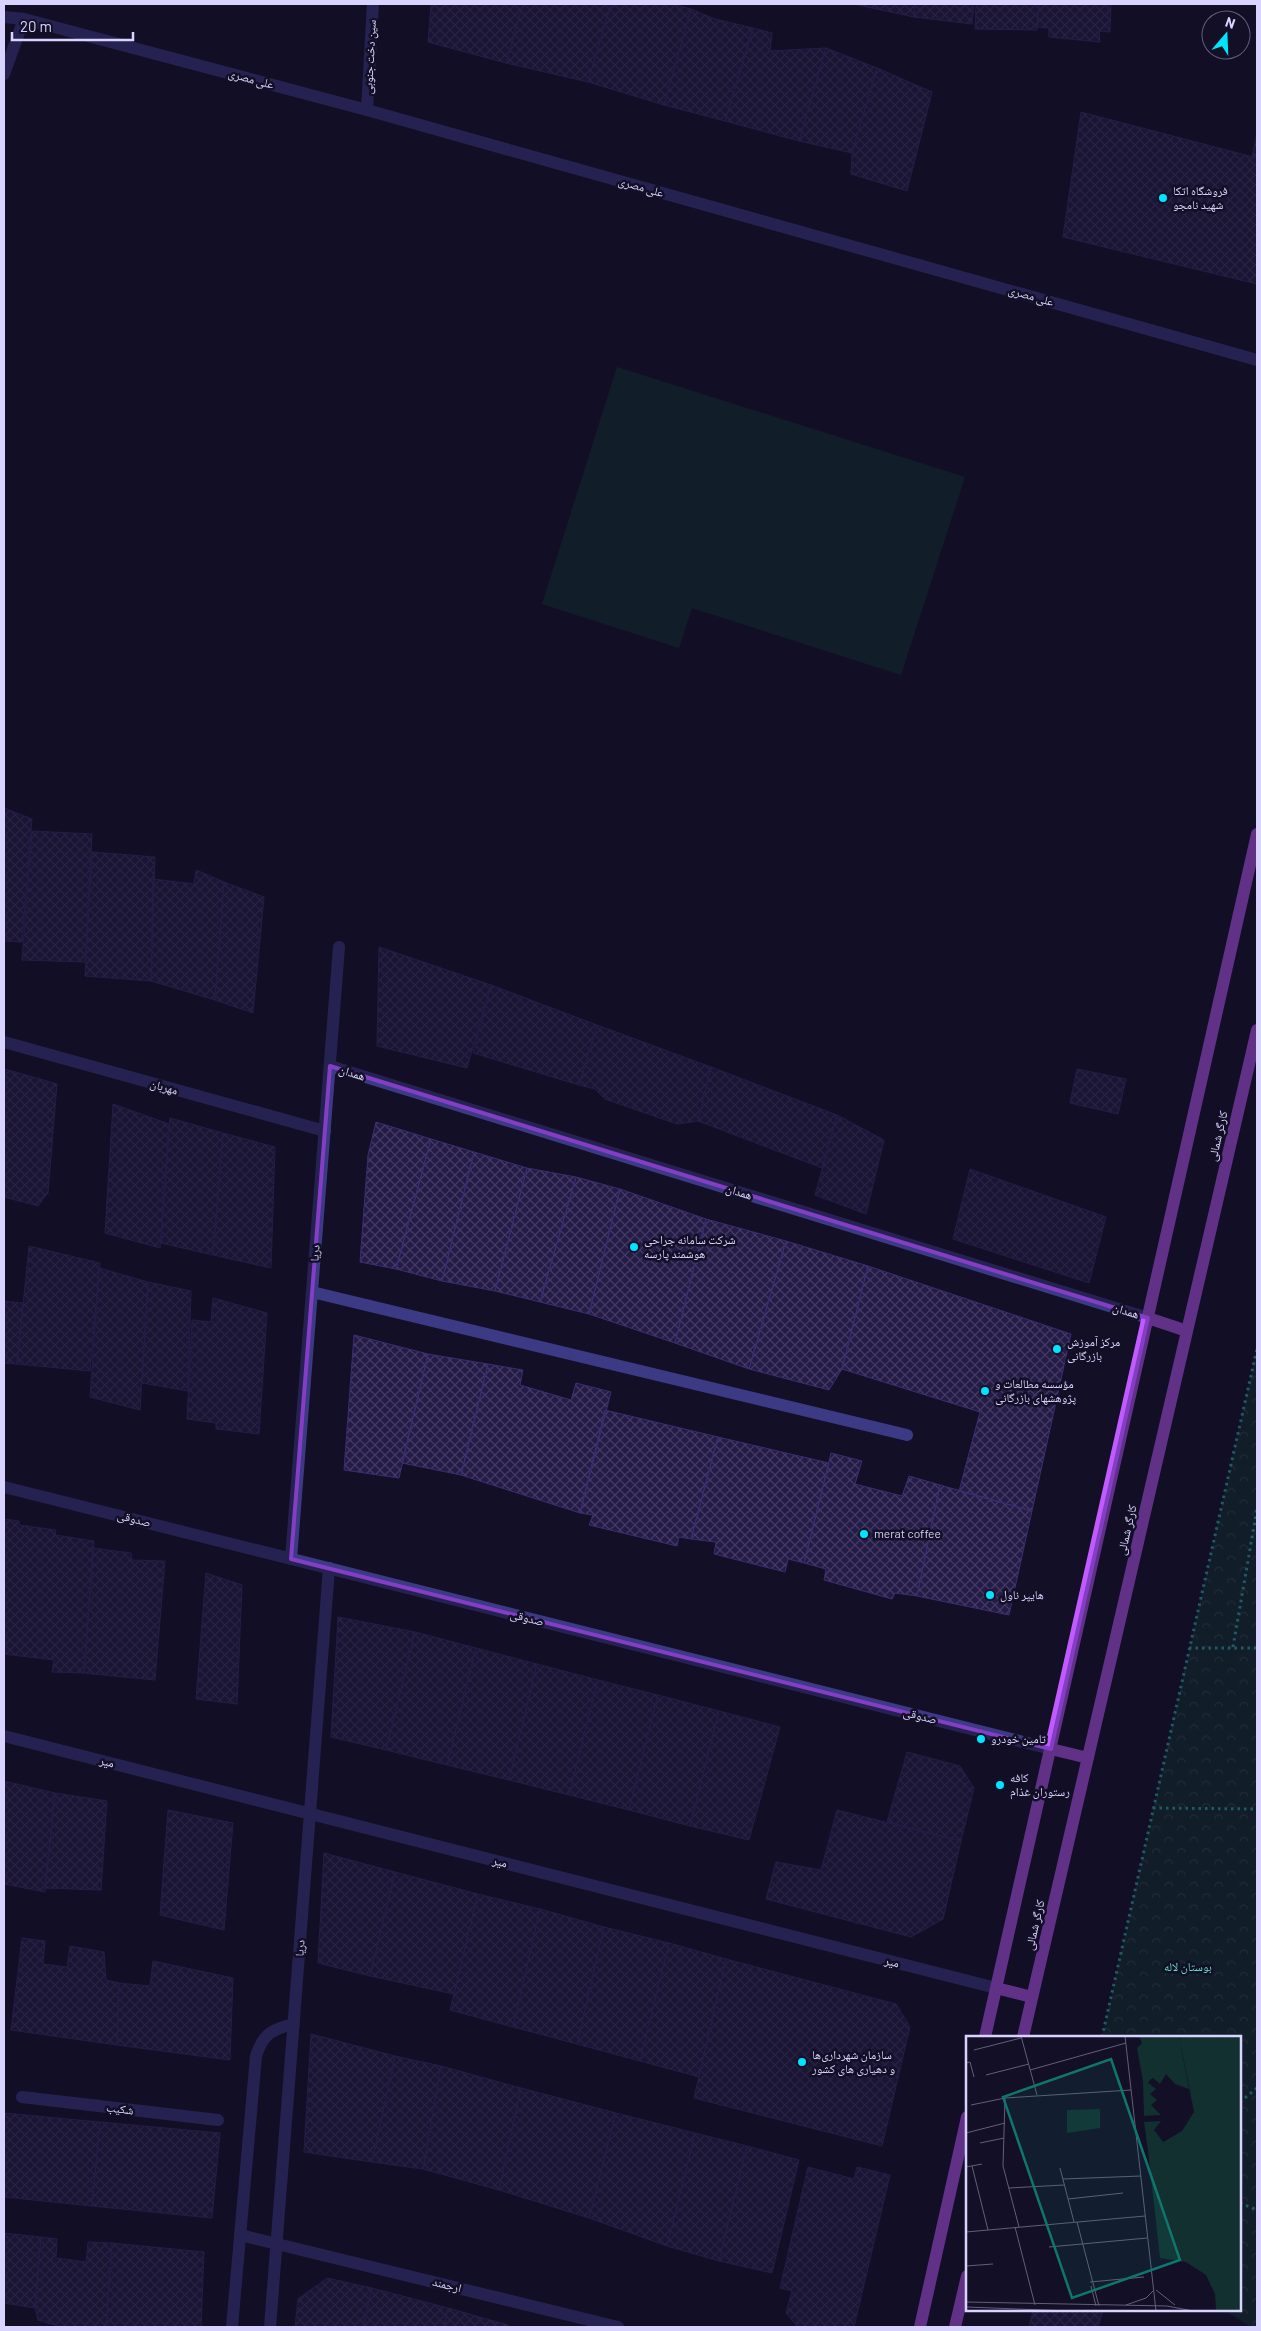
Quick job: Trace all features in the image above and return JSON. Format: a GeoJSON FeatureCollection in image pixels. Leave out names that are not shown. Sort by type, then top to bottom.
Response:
{"type":"FeatureCollection","features":[{"type":"Feature","properties":{"kind":"main road"},"geometry":{"type":"LineString","coordinates":[[985,2036],[1257,834]]}},
{"type":"Feature","properties":{"kind":"main road","name":"کارگر شمالی"},"geometry":{"type":"LineString","coordinates":[[1023,2036],[1257,1030]]}},
{"type":"Feature","properties":{"kind":"main road"},"geometry":{"type":"LineString","coordinates":[[1148,1318],[1187,1330]]}},
{"type":"Feature","properties":{"kind":"main road"},"geometry":{"type":"LineString","coordinates":[[1051,1749],[1088,1758]]}},
{"type":"Feature","properties":{"kind":"main road"},"geometry":{"type":"LineString","coordinates":[[996,1988],[1032,1997]]}},
{"type":"Feature","properties":{"kind":"main road"},"geometry":{"type":"LineString","coordinates":[[920,2327],[966,2121]]}},
{"type":"Feature","properties":{"kind":"main road"},"geometry":{"type":"LineString","coordinates":[[955,2327],[966,2280]]}},
{"type":"Feature","properties":{"kind":"street","name":"سین دخت جنوبی"},"geometry":{"type":"LineString","coordinates":[[367,110],[373,4]]}},
{"type":"Feature","properties":{"kind":"street","name":"علی مصری"},"geometry":{"type":"LineString","coordinates":[[4,16],[24,19],[367,110],[1257,360]]}},
{"type":"Feature","properties":{"kind":"street"},"geometry":{"type":"LineString","coordinates":[[4,74],[24,19]]}},
{"type":"Feature","properties":{"kind":"street","name":"دریا"},"geometry":{"type":"LineString","coordinates":[[291,1559],[339,947]]}},
{"type":"Feature","properties":{"kind":"street","name":"مهربان"},"geometry":{"type":"LineString","coordinates":[[4,1042],[325,1131]]}},
{"type":"Feature","properties":{"kind":"street","name":"همدان"},"geometry":{"type":"LineString","coordinates":[[330,1066],[1148,1318]]}},
{"type":"Feature","properties":{"kind":"street"},"geometry":{"type":"LineString","coordinates":[[312,1292],[907,1435]]}},
{"type":"Feature","properties":{"kind":"street","name":"صدوقی"},"geometry":{"type":"LineString","coordinates":[[4,1487],[1051,1749]]}},
{"type":"Feature","properties":{"kind":"street","name":"دریا"},"geometry":{"type":"LineString","coordinates":[[270,2327],[329,1568]]}},
{"type":"Feature","properties":{"kind":"street","name":"میر"},"geometry":{"type":"LineString","coordinates":[[4,1736],[996,1988]]}},
{"type":"Feature","properties":{"kind":"street"},"geometry":{"type":"LineString","coordinates":[[232,2327],[256,2056],[266,2036],[276,2028],[294,2024]]}},
{"type":"Feature","properties":{"kind":"street","name":"شکیب"},"geometry":{"type":"LineString","coordinates":[[22,2097],[218,2120]]}},
{"type":"Feature","properties":{"kind":"street","name":"ارجمند"},"geometry":{"type":"LineString","coordinates":[[240,2234],[618,2327]]}},
{"type":"Feature","properties":{"kind":"path"},"geometry":{"type":"LineString","coordinates":[[1102,2036],[1257,1349]]}},
{"type":"Feature","properties":{"kind":"path"},"geometry":{"type":"LineString","coordinates":[[1234,1647],[1257,1509]]}},
{"type":"Feature","properties":{"kind":"path"},"geometry":{"type":"LineString","coordinates":[[1189,1648],[1257,1648]]}},
{"type":"Feature","properties":{"kind":"path"},"geometry":{"type":"LineString","coordinates":[[1154,1808],[1257,1808]]}},
{"type":"Feature","properties":{"kind":"path"},"geometry":{"type":"LineString","coordinates":[[1241,2101],[1257,2088]]}},
{"type":"Feature","properties":{"kind":"path"},"geometry":{"type":"LineString","coordinates":[[1241,2203],[1257,2210]]}},
{"type":"Feature","properties":{"kind":"highlighted area"},"geometry":{"type":"Polygon","coordinates":[[[330,1066],[1148,1318],[1051,1749],[291,1559],[330,1066]]]}},
{"type":"Feature","properties":{"kind":"green space"},"geometry":{"type":"Polygon","coordinates":[[[617,367],[965,477],[901,675],[692,608],[679,648],[542,604],[617,367]]]}},
{"type":"Feature","properties":{"kind":"green space","name":"بوستان لاله"},"geometry":{"type":"Polygon","coordinates":[[[1257,1349],[1257,2327],[1251,2327],[1226,2311],[1241,2311],[1241,2036],[1102,2036],[1257,1349]]]}},
{"type":"Feature","properties":{"kind":"building"},"geometry":{"type":"Polygon","coordinates":[[[431,4],[523,4],[506,63],[428,42],[431,4]]]}},
{"type":"Feature","properties":{"kind":"building"},"geometry":{"type":"Polygon","coordinates":[[[523,4],[611,4],[588,82],[506,63],[523,4]]]}},
{"type":"Feature","properties":{"kind":"building"},"geometry":{"type":"Polygon","coordinates":[[[611,4],[672,4],[691,9],[664,105],[588,82],[611,4]]]}},
{"type":"Feature","properties":{"kind":"building"},"geometry":{"type":"Polygon","coordinates":[[[853,4],[915,4],[914,17],[853,4]]]}},
{"type":"Feature","properties":{"kind":"building"},"geometry":{"type":"Polygon","coordinates":[[[915,4],[974,4],[972,24],[914,17],[915,4]]]}},
{"type":"Feature","properties":{"kind":"building"},"geometry":{"type":"Polygon","coordinates":[[[976,4],[1039,4],[1037,30],[975,29],[976,4]]]}},
{"type":"Feature","properties":{"kind":"building"},"geometry":{"type":"Polygon","coordinates":[[[1039,4],[1111,4],[1110,32],[1099,31],[1100,42],[1049,37],[1049,28],[1037,27],[1039,4]]]}},
{"type":"Feature","properties":{"kind":"building"},"geometry":{"type":"Polygon","coordinates":[[[691,9],[715,19],[753,28],[725,121],[664,105],[691,9]]]}},
{"type":"Feature","properties":{"kind":"building"},"geometry":{"type":"Polygon","coordinates":[[[753,28],[772,33],[770,51],[826,48],[799,141],[725,121],[753,28]]]}},
{"type":"Feature","properties":{"kind":"building"},"geometry":{"type":"Polygon","coordinates":[[[826,48],[877,68],[852,153],[799,141],[826,48]]]}},
{"type":"Feature","properties":{"kind":"building"},"geometry":{"type":"Polygon","coordinates":[[[877,68],[932,92],[907,191],[851,174],[852,153],[877,68]]]}},
{"type":"Feature","properties":{"kind":"building","name":"فروشگاه اتکا شهید نامجو"},"geometry":{"type":"Polygon","coordinates":[[[1081,112],[1257,158],[1257,284],[1063,237],[1081,112]]]}},
{"type":"Feature","properties":{"kind":"building"},"geometry":{"type":"Polygon","coordinates":[[[1257,133],[1257,158],[1252,157],[1257,133]]]}},
{"type":"Feature","properties":{"kind":"building"},"geometry":{"type":"Polygon","coordinates":[[[4,808],[32,819],[22,942],[4,941],[4,808]]]}},
{"type":"Feature","properties":{"kind":"building"},"geometry":{"type":"Polygon","coordinates":[[[32,831],[92,834],[85,962],[22,960],[32,831]]]}},
{"type":"Feature","properties":{"kind":"building"},"geometry":{"type":"Polygon","coordinates":[[[92,852],[155,857],[151,981],[85,976],[92,852]]]}},
{"type":"Feature","properties":{"kind":"building"},"geometry":{"type":"Polygon","coordinates":[[[196,870],[224,882],[215,1000],[151,981],[153,879],[194,884],[196,870]]]}},
{"type":"Feature","properties":{"kind":"building"},"geometry":{"type":"Polygon","coordinates":[[[224,882],[264,897],[253,1013],[215,1000],[224,882]]]}},
{"type":"Feature","properties":{"kind":"building"},"geometry":{"type":"Polygon","coordinates":[[[379,947],[491,985],[467,1068],[377,1046],[379,947]]]}},
{"type":"Feature","properties":{"kind":"building"},"geometry":{"type":"Polygon","coordinates":[[[491,985],[597,1025],[579,1085],[473,1053],[491,985]]]}},
{"type":"Feature","properties":{"kind":"building"},"geometry":{"type":"Polygon","coordinates":[[[597,1025],[711,1067],[698,1121],[677,1124],[605,1099],[595,1089],[579,1085],[597,1025]]]}},
{"type":"Feature","properties":{"kind":"building"},"geometry":{"type":"Polygon","coordinates":[[[711,1067],[837,1115],[822,1168],[698,1121],[711,1067]]]}},
{"type":"Feature","properties":{"kind":"building"},"geometry":{"type":"Polygon","coordinates":[[[5,1069],[57,1084],[48,1193],[38,1206],[4,1197],[5,1069]]]}},
{"type":"Feature","properties":{"kind":"building"},"geometry":{"type":"Polygon","coordinates":[[[1077,1069],[1126,1079],[1118,1114],[1070,1103],[1077,1069]]]}},
{"type":"Feature","properties":{"kind":"building"},"geometry":{"type":"Polygon","coordinates":[[[113,1104],[169,1124],[160,1248],[105,1233],[113,1104]]]}},
{"type":"Feature","properties":{"kind":"building"},"geometry":{"type":"Polygon","coordinates":[[[837,1115],[884,1140],[866,1214],[815,1195],[837,1115]]]}},
{"type":"Feature","properties":{"kind":"building"},"geometry":{"type":"Polygon","coordinates":[[[170,1118],[223,1133],[213,1255],[161,1243],[170,1118]]]}},
{"type":"Feature","properties":{"kind":"building"},"geometry":{"type":"Polygon","coordinates":[[[376,1122],[431,1139],[396,1269],[360,1262],[368,1155],[376,1122]]]}},
{"type":"Feature","properties":{"kind":"building"},"geometry":{"type":"Polygon","coordinates":[[[223,1133],[275,1147],[271,1268],[213,1255],[223,1133]]]}},
{"type":"Feature","properties":{"kind":"building"},"geometry":{"type":"Polygon","coordinates":[[[431,1139],[474,1152],[442,1281],[396,1269],[431,1139]]]}},
{"type":"Feature","properties":{"kind":"building"},"geometry":{"type":"Polygon","coordinates":[[[474,1152],[527,1168],[495,1291],[442,1281],[474,1152]]]}},
{"type":"Feature","properties":{"kind":"building"},"geometry":{"type":"Polygon","coordinates":[[[527,1168],[576,1177],[540,1302],[495,1291],[527,1168]]]}},
{"type":"Feature","properties":{"kind":"building"},"geometry":{"type":"Polygon","coordinates":[[[970,1169],[1106,1217],[1089,1283],[953,1239],[970,1169]]]}},
{"type":"Feature","properties":{"kind":"building"},"geometry":{"type":"Polygon","coordinates":[[[576,1177],[620,1189],[589,1314],[540,1302],[576,1177]]]}},
{"type":"Feature","properties":{"kind":"building"},"geometry":{"type":"Polygon","coordinates":[[[620,1189],[706,1219],[675,1343],[589,1314],[620,1189]]]}},
{"type":"Feature","properties":{"kind":"building"},"geometry":{"type":"Polygon","coordinates":[[[706,1219],[786,1241],[749,1369],[675,1343],[706,1219]]]}},
{"type":"Feature","properties":{"kind":"building"},"geometry":{"type":"Polygon","coordinates":[[[786,1241],[868,1266],[842,1369],[829,1390],[749,1369],[786,1241]]]}},
{"type":"Feature","properties":{"kind":"building"},"geometry":{"type":"Polygon","coordinates":[[[29,1246],[100,1263],[90,1371],[17,1364],[29,1246]]]}},
{"type":"Feature","properties":{"kind":"building","name":"مؤسسه مطالعات و پژوهشهای بازرگانی"},"geometry":{"type":"Polygon","coordinates":[[[868,1266],[1071,1334],[1032,1511],[959,1491],[980,1412],[842,1369],[868,1266]]]}},
{"type":"Feature","properties":{"kind":"building"},"geometry":{"type":"Polygon","coordinates":[[[99,1268],[148,1282],[140,1410],[90,1397],[99,1268]]]}},
{"type":"Feature","properties":{"kind":"building"},"geometry":{"type":"Polygon","coordinates":[[[148,1282],[191,1291],[188,1391],[142,1383],[148,1282]]]}},
{"type":"Feature","properties":{"kind":"building"},"geometry":{"type":"Polygon","coordinates":[[[213,1298],[267,1313],[259,1434],[216,1429],[216,1423],[187,1419],[192,1320],[211,1322],[213,1298]]]}},
{"type":"Feature","properties":{"kind":"building"},"geometry":{"type":"Polygon","coordinates":[[[4,1301],[23,1303],[17,1364],[4,1363],[4,1301]]]}},
{"type":"Feature","properties":{"kind":"building"},"geometry":{"type":"Polygon","coordinates":[[[354,1335],[428,1354],[399,1478],[344,1470],[354,1335]]]}},
{"type":"Feature","properties":{"kind":"building"},"geometry":{"type":"Polygon","coordinates":[[[428,1354],[488,1364],[461,1475],[402,1463],[428,1354]]]}},
{"type":"Feature","properties":{"kind":"building"},"geometry":{"type":"Polygon","coordinates":[[[488,1364],[523,1370],[520,1385],[571,1400],[576,1383],[611,1392],[580,1513],[461,1475],[488,1364]]]}},
{"type":"Feature","properties":{"kind":"building"},"geometry":{"type":"Polygon","coordinates":[[[605,1410],[718,1437],[691,1539],[679,1537],[677,1546],[589,1525],[593,1515],[580,1513],[605,1410]]]}},
{"type":"Feature","properties":{"kind":"building"},"geometry":{"type":"Polygon","coordinates":[[[718,1437],[829,1463],[804,1563],[788,1559],[785,1572],[714,1554],[716,1542],[691,1539],[718,1437]]]}},
{"type":"Feature","properties":{"kind":"building"},"geometry":{"type":"Polygon","coordinates":[[[831,1453],[862,1461],[855,1484],[902,1496],[909,1476],[940,1485],[917,1596],[895,1593],[892,1599],[824,1580],[826,1569],[804,1563],[831,1453]]]}},
{"type":"Feature","properties":{"kind":"building"},"geometry":{"type":"Polygon","coordinates":[[[940,1485],[1032,1511],[1009,1615],[917,1596],[940,1485]]]}},
{"type":"Feature","properties":{"kind":"building"},"geometry":{"type":"Polygon","coordinates":[[[4,1519],[19,1521],[19,1525],[56,1530],[55,1535],[94,1541],[84,1673],[52,1672],[54,1660],[4,1654],[4,1519]]]}},
{"type":"Feature","properties":{"kind":"building"},"geometry":{"type":"Polygon","coordinates":[[[93,1548],[131,1553],[132,1560],[165,1561],[155,1680],[84,1673],[93,1548]]]}},
{"type":"Feature","properties":{"kind":"building"},"geometry":{"type":"Polygon","coordinates":[[[206,1573],[242,1585],[237,1704],[196,1699],[206,1573]]]}},
{"type":"Feature","properties":{"kind":"building"},"geometry":{"type":"Polygon","coordinates":[[[338,1617],[415,1632],[386,1750],[331,1737],[338,1617]]]}},
{"type":"Feature","properties":{"kind":"building"},"geometry":{"type":"Polygon","coordinates":[[[415,1632],[476,1648],[447,1765],[386,1750],[415,1632]]]}},
{"type":"Feature","properties":{"kind":"building"},"geometry":{"type":"Polygon","coordinates":[[[476,1648],[537,1664],[509,1780],[447,1765],[476,1648]]]}},
{"type":"Feature","properties":{"kind":"building"},"geometry":{"type":"Polygon","coordinates":[[[537,1664],[598,1680],[569,1795],[509,1780],[537,1664]]]}},
{"type":"Feature","properties":{"kind":"building"},"geometry":{"type":"Polygon","coordinates":[[[598,1680],[658,1695],[629,1810],[569,1795],[598,1680]]]}},
{"type":"Feature","properties":{"kind":"building"},"geometry":{"type":"Polygon","coordinates":[[[658,1695],[719,1711],[690,1826],[629,1810],[658,1695]]]}},
{"type":"Feature","properties":{"kind":"building"},"geometry":{"type":"Polygon","coordinates":[[[719,1711],[780,1727],[749,1840],[690,1826],[719,1711]]]}},
{"type":"Feature","properties":{"kind":"building"},"geometry":{"type":"Polygon","coordinates":[[[907,1752],[960,1766],[974,1788],[961,1841],[887,1822],[907,1752]]]}},
{"type":"Feature","properties":{"kind":"building"},"geometry":{"type":"Polygon","coordinates":[[[4,1781],[55,1793],[45,1892],[4,1884],[4,1781]]]}},
{"type":"Feature","properties":{"kind":"building"},"geometry":{"type":"Polygon","coordinates":[[[55,1793],[107,1801],[101,1890],[45,1888],[55,1793]]]}},
{"type":"Feature","properties":{"kind":"building"},"geometry":{"type":"Polygon","coordinates":[[[168,1810],[233,1823],[224,1930],[160,1915],[168,1810]]]}},
{"type":"Feature","properties":{"kind":"building"},"geometry":{"type":"Polygon","coordinates":[[[837,1810],[961,1841],[943,1919],[911,1937],[766,1899],[776,1862],[821,1870],[837,1810]]]}},
{"type":"Feature","properties":{"kind":"building"},"geometry":{"type":"Polygon","coordinates":[[[324,1853],[395,1872],[370,1976],[318,1963],[324,1853]]]}},
{"type":"Feature","properties":{"kind":"building"},"geometry":{"type":"Polygon","coordinates":[[[395,1872],[478,1894],[454,1994],[370,1976],[395,1872]]]}},
{"type":"Feature","properties":{"kind":"building"},"geometry":{"type":"Polygon","coordinates":[[[478,1894],[540,1909],[513,2027],[450,2010],[478,1894]]]}},
{"type":"Feature","properties":{"kind":"building"},"geometry":{"type":"Polygon","coordinates":[[[540,1909],[604,1927],[577,2044],[513,2027],[540,1909]]]}},
{"type":"Feature","properties":{"kind":"building"},"geometry":{"type":"Polygon","coordinates":[[[604,1927],[669,1943],[640,2061],[577,2044],[604,1927]]]}},
{"type":"Feature","properties":{"kind":"building"},"geometry":{"type":"Polygon","coordinates":[[[22,1938],[45,1941],[43,1964],[67,1967],[70,1946],[104,1952],[106,1980],[119,1983],[117,2045],[11,2030],[22,1938]]]}},
{"type":"Feature","properties":{"kind":"building"},"geometry":{"type":"Polygon","coordinates":[[[669,1943],[726,1959],[699,2077],[640,2061],[669,1943]]]}},
{"type":"Feature","properties":{"kind":"building","name":"سازمان شهرداری‌ها و دهیاری‌ های کشور"},"geometry":{"type":"Polygon","coordinates":[[[726,1959],[896,2004],[910,2027],[882,2146],[694,2098],[726,1959]]]}},
{"type":"Feature","properties":{"kind":"building"},"geometry":{"type":"Polygon","coordinates":[[[153,1961],[233,1978],[230,2060],[117,2045],[119,1983],[150,1986],[153,1961]]]}},
{"type":"Feature","properties":{"kind":"building"},"geometry":{"type":"Polygon","coordinates":[[[311,2034],[395,2056],[372,2162],[304,2152],[311,2034]]]}},
{"type":"Feature","properties":{"kind":"building"},"geometry":{"type":"Polygon","coordinates":[[[395,2056],[441,2066],[423,2169],[372,2162],[395,2056]]]}},
{"type":"Feature","properties":{"kind":"building"},"geometry":{"type":"Polygon","coordinates":[[[441,2066],[521,2088],[499,2190],[423,2169],[441,2066]]]}},
{"type":"Feature","properties":{"kind":"building"},"geometry":{"type":"Polygon","coordinates":[[[521,2088],[616,2113],[589,2218],[499,2190],[521,2088]]]}},
{"type":"Feature","properties":{"kind":"building"},"geometry":{"type":"Polygon","coordinates":[[[4,2113],[100,2122],[92,2206],[4,2197],[4,2113]]]}},
{"type":"Feature","properties":{"kind":"building"},"geometry":{"type":"Polygon","coordinates":[[[616,2113],[695,2133],[667,2246],[589,2218],[616,2113]]]}},
{"type":"Feature","properties":{"kind":"building"},"geometry":{"type":"Polygon","coordinates":[[[100,2122],[220,2133],[212,2218],[92,2206],[100,2122]]]}},
{"type":"Feature","properties":{"kind":"building"},"geometry":{"type":"Polygon","coordinates":[[[695,2133],[747,2146],[719,2261],[667,2246],[695,2133]]]}},
{"type":"Feature","properties":{"kind":"building"},"geometry":{"type":"Polygon","coordinates":[[[747,2146],[799,2160],[772,2273],[719,2261],[747,2146]]]}},
{"type":"Feature","properties":{"kind":"building"},"geometry":{"type":"Polygon","coordinates":[[[808,2167],[854,2179],[857,2167],[890,2175],[854,2327],[798,2327],[786,2313],[792,2291],[780,2288],[808,2167]]]}},
{"type":"Feature","properties":{"kind":"building"},"geometry":{"type":"Polygon","coordinates":[[[4,2233],[41,2237],[35,2308],[4,2303],[4,2233]]]}},
{"type":"Feature","properties":{"kind":"building"},"geometry":{"type":"Polygon","coordinates":[[[41,2237],[57,2239],[56,2258],[86,2262],[88,2242],[112,2243],[106,2327],[61,2327],[38,2320],[35,2308],[41,2237]]]}},
{"type":"Feature","properties":{"kind":"building"},"geometry":{"type":"Polygon","coordinates":[[[112,2243],[204,2252],[201,2327],[106,2327],[112,2243]]]}},
{"type":"Feature","properties":{"kind":"building"},"geometry":{"type":"Polygon","coordinates":[[[327,2278],[372,2288],[363,2327],[295,2327],[298,2299],[327,2278]]]}},
{"type":"Feature","properties":{"kind":"building"},"geometry":{"type":"Polygon","coordinates":[[[372,2288],[448,2308],[444,2327],[363,2327],[372,2288]]]}},
{"type":"Feature","properties":{"kind":"building"},"geometry":{"type":"Polygon","coordinates":[[[448,2308],[508,2325],[507,2327],[444,2327],[448,2308]]]}},
{"type":"Feature","properties":{"kind":"building"},"geometry":{"type":"Polygon","coordinates":[[[1033,2311],[1103,2311],[1098,2327],[1029,2327],[1033,2311]]]}},
{"type":"Feature","properties":{"kind":"place","name":"فروشگاه اتکا شهید نامجو"},"geometry":{"type":"Point","coordinates":[1163,198]}},
{"type":"Feature","properties":{"kind":"place","name":"شرکت سامانه جراحی هوشمند پارسه"},"geometry":{"type":"Point","coordinates":[634,1247]}},
{"type":"Feature","properties":{"kind":"place","name":"مرکز آموزش بازرگانی"},"geometry":{"type":"Point","coordinates":[1057,1349]}},
{"type":"Feature","properties":{"kind":"place","name":"مؤسسه مطالعات و پژوهشهای بازرگانی"},"geometry":{"type":"Point","coordinates":[985,1391]}},
{"type":"Feature","properties":{"kind":"place","name":"merat coffee"},"geometry":{"type":"Point","coordinates":[864,1534]}},
{"type":"Feature","properties":{"kind":"place","name":"هايپر ناول"},"geometry":{"type":"Point","coordinates":[990,1595]}},
{"type":"Feature","properties":{"kind":"place","name":"تامین خودرو"},"geometry":{"type":"Point","coordinates":[981,1739]}},
{"type":"Feature","properties":{"kind":"place","name":"کافه رستوران غذام"},"geometry":{"type":"Point","coordinates":[1000,1785]}},
{"type":"Feature","properties":{"kind":"place","name":"سازمان شهرداری‌ها و دهیاری‌ های کشور"},"geometry":{"type":"Point","coordinates":[802,2062]}}]}
